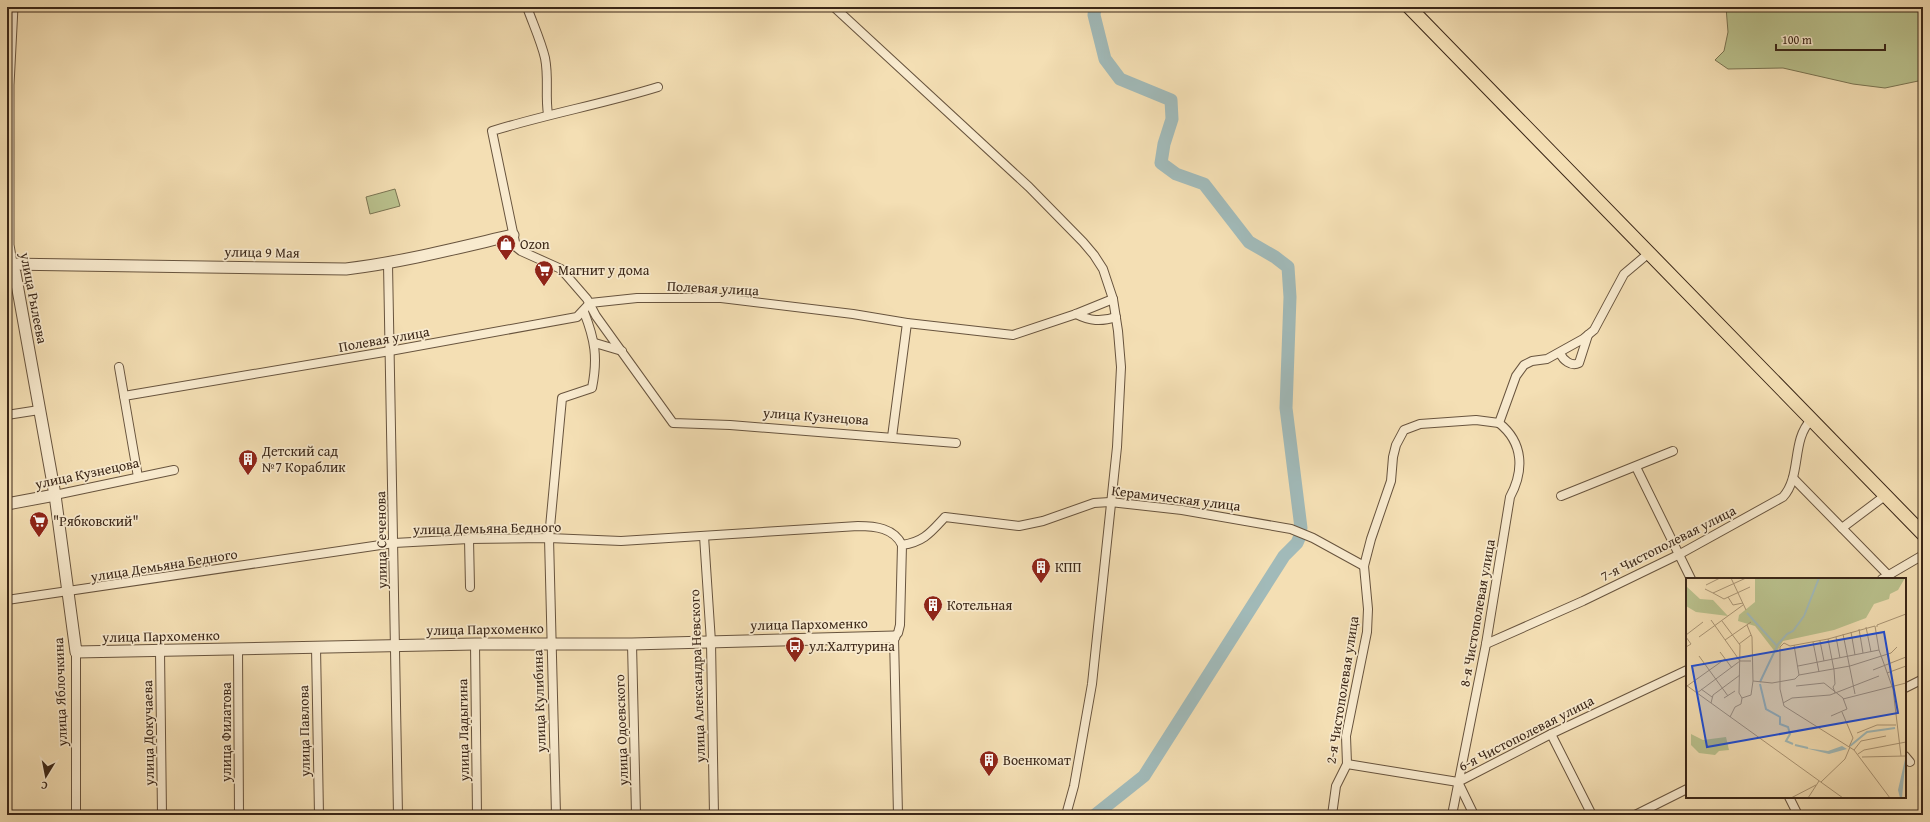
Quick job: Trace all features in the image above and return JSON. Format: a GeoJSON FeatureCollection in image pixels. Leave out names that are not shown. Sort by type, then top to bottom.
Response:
{"type":"FeatureCollection","features":[{"type":"Feature","properties":{"kind":"main road"},"geometry":{"type":"LineString","coordinates":[[1409,7],[1923,534]]}},
{"type":"Feature","properties":{"kind":"street","name":"улица Рылеева"},"geometry":{"type":"LineString","coordinates":[[12,7],[8,85],[9,263],[15,273],[55,495],[67,593]]}},
{"type":"Feature","properties":{"kind":"street"},"geometry":{"type":"LineString","coordinates":[[527,7],[545,57],[548,86],[548,114]]}},
{"type":"Feature","properties":{"kind":"street"},"geometry":{"type":"LineString","coordinates":[[834,7],[1029,187],[1083,242],[1103,269],[1113,299],[1121,367],[1118,447],[1110,502],[1092,684],[1074,786],[1066,815]]}},
{"type":"Feature","properties":{"kind":"street"},"geometry":{"type":"LineString","coordinates":[[622,351],[596,316],[590,303],[561,269],[521,251],[516,247],[492,131],[548,114],[615,101],[658,87]]}},
{"type":"Feature","properties":{"kind":"street","name":"улица 9 Мая"},"geometry":{"type":"LineString","coordinates":[[9,263],[346,269],[388,264],[513,235]]}},
{"type":"Feature","properties":{"kind":"street"},"geometry":{"type":"LineString","coordinates":[[1499,423],[1516,376],[1524,365],[1532,361],[1547,359],[1560,353],[1594,330],[1624,274],[1649,253]]}},
{"type":"Feature","properties":{"kind":"street","name":"улица Сеченова"},"geometry":{"type":"LineString","coordinates":[[388,264],[398,815]]}},
{"type":"Feature","properties":{"kind":"street","name":"Полевая улица"},"geometry":{"type":"LineString","coordinates":[[590,303],[637,298],[721,298],[853,314],[907,323],[1013,335],[1076,314],[1113,299]]}},
{"type":"Feature","properties":{"kind":"street"},"geometry":{"type":"LineString","coordinates":[[590,303],[584,312],[595,343],[622,351]]}},
{"type":"Feature","properties":{"kind":"street","name":"Полевая улица"},"geometry":{"type":"LineString","coordinates":[[124,396],[390,351],[577,317],[584,312]]}},
{"type":"Feature","properties":{"kind":"street"},"geometry":{"type":"LineString","coordinates":[[1076,314],[1087,319],[1102,320],[1116,317]]}},
{"type":"Feature","properties":{"kind":"street"},"geometry":{"type":"LineString","coordinates":[[892,437],[907,323]]}},
{"type":"Feature","properties":{"kind":"street"},"geometry":{"type":"LineString","coordinates":[[1560,353],[1563,359],[1576,365],[1579,363],[1588,335]]}},
{"type":"Feature","properties":{"kind":"street","name":"улица Кулибина"},"geometry":{"type":"LineString","coordinates":[[556,815],[549,538],[562,398],[592,388],[596,369],[595,343]]}},
{"type":"Feature","properties":{"kind":"street","name":"улица Кузнецова"},"geometry":{"type":"LineString","coordinates":[[622,351],[673,423],[730,425],[956,443]]}},
{"type":"Feature","properties":{"kind":"street"},"geometry":{"type":"LineString","coordinates":[[119,367],[138,477]]}},
{"type":"Feature","properties":{"kind":"street"},"geometry":{"type":"LineString","coordinates":[[7,415],[39,410]]}},
{"type":"Feature","properties":{"kind":"street","name":"2-я Чистополевая улица"},"geometry":{"type":"LineString","coordinates":[[1332,815],[1336,786],[1347,764],[1346,736],[1367,632],[1368,609],[1364,566],[1371,539],[1391,481],[1396,445],[1404,430],[1420,424],[1476,420],[1499,423]]}},
{"type":"Feature","properties":{"kind":"street","name":"7-я Чистополевая улица"},"geometry":{"type":"LineString","coordinates":[[1486,644],[1583,601],[1680,554],[1783,497],[1788,492],[1793,478],[1801,435],[1811,420]]}},
{"type":"Feature","properties":{"kind":"street","name":"8-я Чистополевая улица"},"geometry":{"type":"LineString","coordinates":[[1452,815],[1486,644],[1510,497],[1519,476],[1520,461],[1513,439],[1507,429],[1499,423]]}},
{"type":"Feature","properties":{"kind":"street"},"geometry":{"type":"LineString","coordinates":[[1561,496],[1673,451]]}},
{"type":"Feature","properties":{"kind":"street"},"geometry":{"type":"LineString","coordinates":[[1636,467],[1691,578]]}},
{"type":"Feature","properties":{"kind":"street","name":"улица Кузнецова"},"geometry":{"type":"LineString","coordinates":[[7,504],[174,470]]}},
{"type":"Feature","properties":{"kind":"street"},"geometry":{"type":"LineString","coordinates":[[1793,478],[1842,528],[1886,577],[1923,555]]}},
{"type":"Feature","properties":{"kind":"street"},"geometry":{"type":"LineString","coordinates":[[1842,528],[1886,495]]}},
{"type":"Feature","properties":{"kind":"street","name":"Керамическая улица"},"geometry":{"type":"LineString","coordinates":[[902,545],[914,544],[924,539],[945,517],[1019,526],[1043,521],[1094,503],[1110,502],[1182,510],[1291,529],[1313,538],[1364,566]]}},
{"type":"Feature","properties":{"kind":"street","name":"улица Демьяна Бедного"},"geometry":{"type":"LineString","coordinates":[[7,600],[67,593],[394,543],[469,539],[549,538],[622,541],[871,526],[881,528],[894,534],[902,545]]}},
{"type":"Feature","properties":{"kind":"street","name":"улица Александра Невского"},"geometry":{"type":"LineString","coordinates":[[704,536],[711,642],[714,815]]}},
{"type":"Feature","properties":{"kind":"street"},"geometry":{"type":"LineString","coordinates":[[469,539],[470,587]]}},
{"type":"Feature","properties":{"kind":"street"},"geometry":{"type":"LineString","coordinates":[[898,815],[894,637],[898,633],[900,625],[902,545]]}},
{"type":"Feature","properties":{"kind":"street","name":"улица Яблочкина"},"geometry":{"type":"LineString","coordinates":[[67,593],[76,652],[76,815]]}},
{"type":"Feature","properties":{"kind":"street","name":"улица Пархоменко"},"geometry":{"type":"LineString","coordinates":[[76,652],[316,647],[396,647],[475,644],[632,644],[894,637]]}},
{"type":"Feature","properties":{"kind":"street","name":"улица Ладыгина"},"geometry":{"type":"LineString","coordinates":[[475,644],[477,815]]}},
{"type":"Feature","properties":{"kind":"street","name":"улица Одоевского"},"geometry":{"type":"LineString","coordinates":[[632,644],[636,815]]}},
{"type":"Feature","properties":{"kind":"street","name":"улица Павлова"},"geometry":{"type":"LineString","coordinates":[[316,647],[319,815]]}},
{"type":"Feature","properties":{"kind":"street","name":"улица Филатова"},"geometry":{"type":"LineString","coordinates":[[238,649],[240,815]]}},
{"type":"Feature","properties":{"kind":"street","name":"улица Докучаева"},"geometry":{"type":"LineString","coordinates":[[160,651],[162,815]]}},
{"type":"Feature","properties":{"kind":"street","name":"6-я Чистополевая улица"},"geometry":{"type":"LineString","coordinates":[[1347,764],[1458,782],[1551,734],[1686,670]]}},
{"type":"Feature","properties":{"kind":"street"},"geometry":{"type":"LineString","coordinates":[[1906,688],[1923,679]]}},
{"type":"Feature","properties":{"kind":"street"},"geometry":{"type":"LineString","coordinates":[[1551,734],[1592,815]]}},
{"type":"Feature","properties":{"kind":"street"},"geometry":{"type":"LineString","coordinates":[[1458,782],[1474,815]]}},
{"type":"Feature","properties":{"kind":"street"},"geometry":{"type":"LineString","coordinates":[[1635,815],[1686,790]]}},
{"type":"Feature","properties":{"kind":"street"},"geometry":{"type":"LineString","coordinates":[[1789,798],[1798,815]]}},
{"type":"Feature","properties":{"kind":"green space"},"geometry":{"type":"Polygon","coordinates":[[[1726,7],[1923,7],[1923,80],[1885,88],[1853,84],[1783,68],[1728,69],[1715,60],[1724,51],[1728,32],[1726,7]]]}},
{"type":"Feature","properties":{"kind":"green space"},"geometry":{"type":"Polygon","coordinates":[[[395,189],[400,206],[370,214],[366,197],[395,189]]]}},
{"type":"Feature","properties":{"kind":"waterway"},"geometry":{"type":"LineString","coordinates":[[1095,7],[1094,15],[1105,59],[1120,79],[1171,100],[1172,119],[1164,144],[1161,163],[1176,174],[1204,184],[1249,242],[1275,257],[1288,267],[1290,297],[1286,408],[1301,528]]}},
{"type":"Feature","properties":{"kind":"waterway"},"geometry":{"type":"LineString","coordinates":[[1095,815],[1144,776],[1284,556],[1297,543],[1300,536]]}},
{"type":"Feature","properties":{"kind":"place","name":"Ozon"},"geometry":{"type":"Point","coordinates":[506,261]}},
{"type":"Feature","properties":{"kind":"place","name":"Магнит у дома"},"geometry":{"type":"Point","coordinates":[544,287]}},
{"type":"Feature","properties":{"kind":"place","name":"Детский сад №7 Кораблик"},"geometry":{"type":"Point","coordinates":[248,476]}},
{"type":"Feature","properties":{"kind":"place","name":"\"Рябковский\""},"geometry":{"type":"Point","coordinates":[39,538]}},
{"type":"Feature","properties":{"kind":"place","name":"КПП"},"geometry":{"type":"Point","coordinates":[1041,584]}},
{"type":"Feature","properties":{"kind":"place","name":"Котельная"},"geometry":{"type":"Point","coordinates":[933,622]}},
{"type":"Feature","properties":{"kind":"place","name":"ул.Халтурина"},"geometry":{"type":"Point","coordinates":[795,663]}},
{"type":"Feature","properties":{"kind":"place","name":"Военкомат"},"geometry":{"type":"Point","coordinates":[989,777]}}]}
